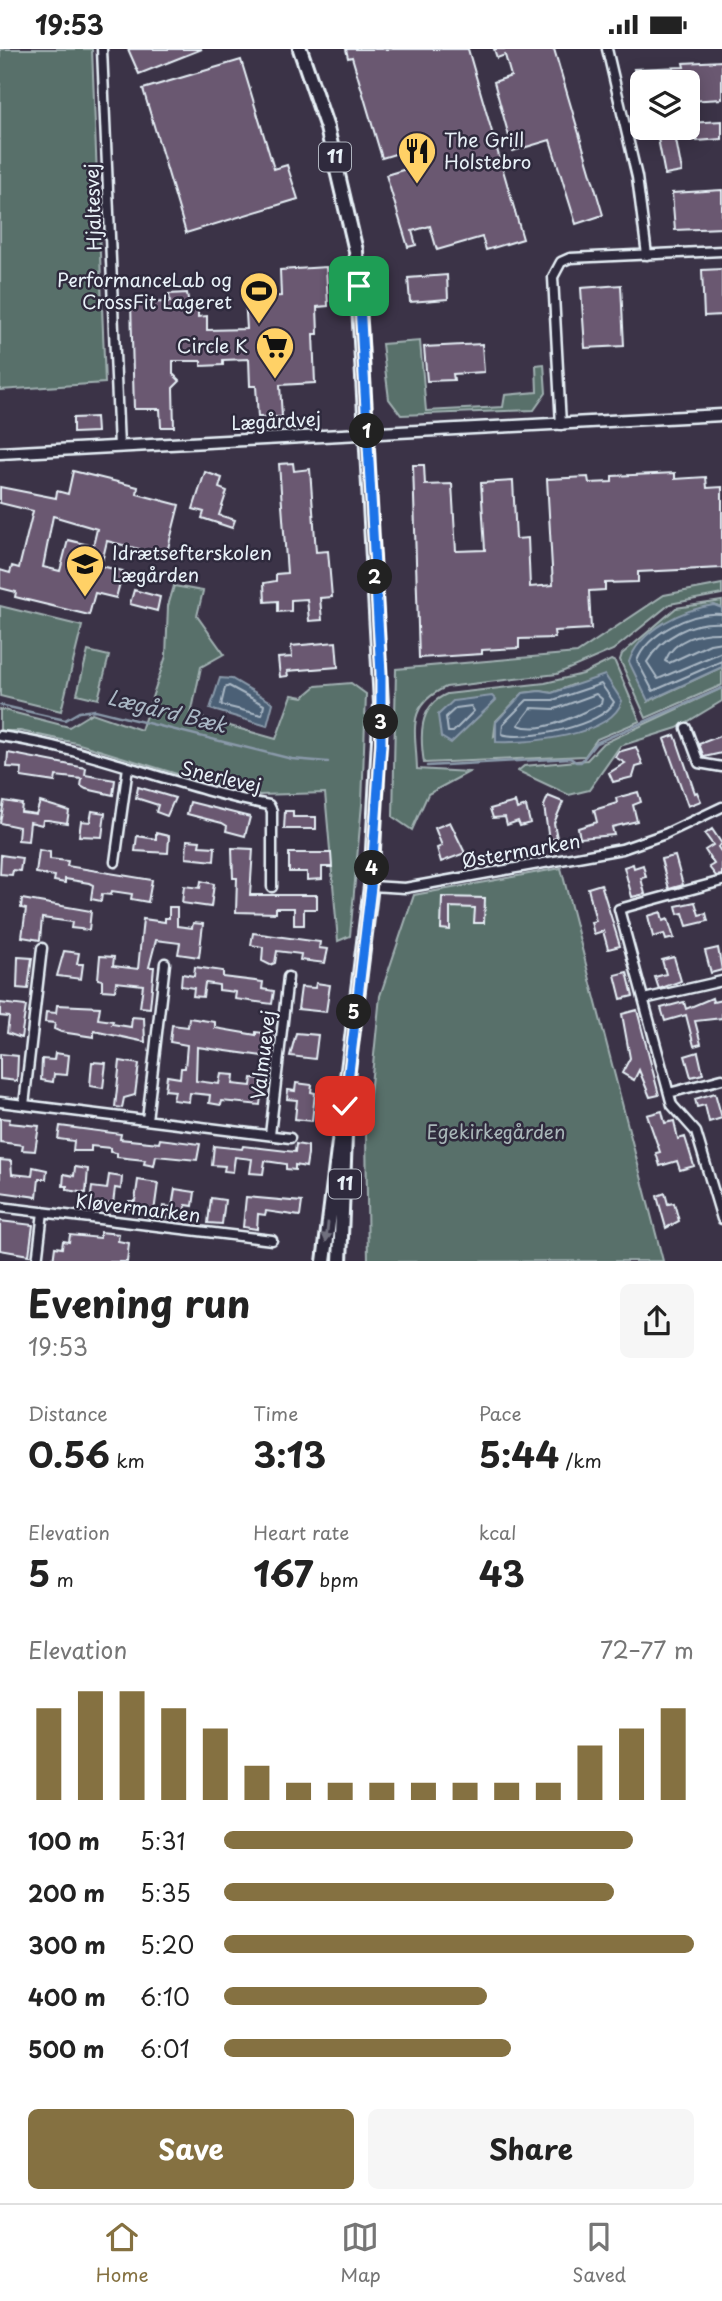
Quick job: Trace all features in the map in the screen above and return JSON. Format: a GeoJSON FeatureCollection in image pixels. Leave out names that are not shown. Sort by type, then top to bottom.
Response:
{"type":"FeatureCollection","features":[{"type":"Feature","properties":{"kind":"main road","name":"11"},"geometry":{"type":"LineString","coordinates":[[300,49],[327,128],[350,219],[358,268],[381,703],[379,783],[371,887],[324,1261]]}},
{"type":"Feature","properties":{"kind":"main road","name":"11"},"geometry":{"type":"LineString","coordinates":[[340,1261],[346,1164],[345,1106]]}},
{"type":"Feature","properties":{"kind":"street","name":"Hjaltesvej"},"geometry":{"type":"LineString","coordinates":[[102,49],[119,447]]}},
{"type":"Feature","properties":{"kind":"street"},"geometry":{"type":"LineString","coordinates":[[607,49],[637,177],[647,255]]}},
{"type":"Feature","properties":{"kind":"street"},"geometry":{"type":"LineString","coordinates":[[561,425],[553,277],[556,267],[570,258],[722,251]]}},
{"type":"Feature","properties":{"kind":"street","name":"Lægårdvej"},"geometry":{"type":"LineString","coordinates":[[0,453],[722,415]]}},
{"type":"Feature","properties":{"kind":"street"},"geometry":{"type":"LineString","coordinates":[[686,728],[699,763],[722,767]]}},
{"type":"Feature","properties":{"kind":"street","name":"Snerlevej"},"geometry":{"type":"LineString","coordinates":[[0,736],[68,747],[183,786],[269,805],[272,811],[272,887]]}},
{"type":"Feature","properties":{"kind":"street"},"geometry":{"type":"LineString","coordinates":[[115,862],[128,767]]}},
{"type":"Feature","properties":{"kind":"street","name":"Østermarken"},"geometry":{"type":"LineString","coordinates":[[371,887],[405,888],[622,849],[722,807]]}},
{"type":"Feature","properties":{"kind":"street"},"geometry":{"type":"LineString","coordinates":[[722,881],[619,909],[672,1105],[696,1132],[722,1219]]}},
{"type":"Feature","properties":{"kind":"street"},"geometry":{"type":"LineString","coordinates":[[24,1105],[42,948]]}},
{"type":"Feature","properties":{"kind":"street"},"geometry":{"type":"LineString","coordinates":[[147,1120],[165,963]]}},
{"type":"Feature","properties":{"kind":"street","name":"Valmuevej"},"geometry":{"type":"LineString","coordinates":[[270,1135],[288,977]]}},
{"type":"Feature","properties":{"kind":"street"},"geometry":{"type":"LineString","coordinates":[[644,999],[722,981]]}},
{"type":"Feature","properties":{"kind":"street"},"geometry":{"type":"LineString","coordinates":[[669,1093],[722,1079]]}},
{"type":"Feature","properties":{"kind":"street"},"geometry":{"type":"LineString","coordinates":[[0,1102],[290,1138]]}},
{"type":"Feature","properties":{"kind":"street","name":"Kløvermarken"},"geometry":{"type":"LineString","coordinates":[[0,1207],[272,1240]]}},
{"type":"Feature","properties":{"kind":"street"},"geometry":{"type":"LineString","coordinates":[[37,1261],[43,1212]]}},
{"type":"Feature","properties":{"kind":"green space"},"geometry":{"type":"Polygon","coordinates":[[[0,49],[92,49],[105,383],[0,390],[0,49]]]}},
{"type":"Feature","properties":{"kind":"green space"},"geometry":{"type":"Polygon","coordinates":[[[420,341],[426,411],[503,407],[505,395],[537,392],[536,365],[544,364],[546,393],[534,410],[401,415],[389,399],[382,344],[420,341]]]}},
{"type":"Feature","properties":{"kind":"green space"},"geometry":{"type":"Polygon","coordinates":[[[722,584],[722,594],[670,604],[613,650],[557,674],[446,687],[433,694],[424,702],[416,721],[417,769],[469,772],[428,794],[412,830],[393,817],[396,669],[577,653],[664,595],[722,584]]]}},
{"type":"Feature","properties":{"kind":"green space"},"geometry":{"type":"Polygon","coordinates":[[[174,586],[203,591],[197,616],[224,654],[201,667],[191,715],[276,739],[292,695],[303,697],[316,686],[351,683],[366,694],[362,804],[350,936],[338,941],[325,793],[259,795],[203,782],[76,743],[20,731],[0,731],[0,709],[69,727],[92,713],[141,730],[166,656],[168,606],[174,586]]]}},
{"type":"Feature","properties":{"kind":"green space"},"geometry":{"type":"Polygon","coordinates":[[[722,601],[722,608],[714,605],[649,701],[722,667],[722,685],[646,718],[620,660],[622,654],[676,608],[722,601]]]}},
{"type":"Feature","properties":{"kind":"green space"},"geometry":{"type":"Polygon","coordinates":[[[0,606],[82,626],[61,711],[0,696],[0,606]]]}},
{"type":"Feature","properties":{"kind":"green space"},"geometry":{"type":"Polygon","coordinates":[[[88,651],[109,656],[98,699],[77,694],[88,651]]]}},
{"type":"Feature","properties":{"kind":"green space"},"geometry":{"type":"Polygon","coordinates":[[[611,660],[615,662],[640,721],[597,739],[585,756],[424,763],[423,723],[431,706],[438,699],[447,694],[545,683],[583,674],[611,660]],[[575,684],[552,693],[523,693],[496,721],[494,736],[575,684]]]}},
{"type":"Feature","properties":{"kind":"green space"},"geometry":{"type":"Polygon","coordinates":[[[722,688],[722,701],[677,728],[620,746],[589,790],[569,795],[518,771],[524,766],[587,760],[602,744],[722,688]]]}},
{"type":"Feature","properties":{"kind":"green space","name":"Egekirkegården"},"geometry":{"type":"Polygon","coordinates":[[[561,868],[663,1261],[368,1261],[366,1134],[380,996],[414,895],[561,868]]]}},
{"type":"Feature","properties":{"kind":"water"},"geometry":{"type":"Polygon","coordinates":[[[714,605],[722,608],[722,667],[648,701],[629,662],[634,651],[652,631],[676,616],[714,605]]]}},
{"type":"Feature","properties":{"kind":"water"},"geometry":{"type":"Polygon","coordinates":[[[605,675],[622,701],[615,713],[602,723],[547,739],[496,742],[496,722],[523,693],[552,693],[605,675]]]}},
{"type":"Feature","properties":{"kind":"water"},"geometry":{"type":"Polygon","coordinates":[[[220,678],[232,679],[273,703],[267,726],[210,709],[220,678]]]}},
{"type":"Feature","properties":{"kind":"water"},"geometry":{"type":"Polygon","coordinates":[[[492,696],[496,700],[451,743],[441,737],[438,715],[453,701],[492,696]]]}},
{"type":"Feature","properties":{"kind":"building"},"geometry":{"type":"Polygon","coordinates":[[[128,49],[202,49],[139,74],[128,49]]]}},
{"type":"Feature","properties":{"kind":"building"},"geometry":{"type":"Polygon","coordinates":[[[346,49],[468,49],[523,239],[486,250],[482,237],[437,250],[430,226],[412,231],[416,245],[408,247],[386,175],[413,167],[408,150],[382,158],[352,57],[348,58],[346,49]]]}},
{"type":"Feature","properties":{"kind":"building"},"geometry":{"type":"Polygon","coordinates":[[[494,49],[554,49],[603,215],[576,224],[550,140],[513,151],[494,82],[511,76],[505,55],[497,58],[494,49]]]}},
{"type":"Feature","properties":{"kind":"building"},"geometry":{"type":"Polygon","coordinates":[[[241,60],[274,169],[287,165],[298,199],[186,233],[143,89],[241,60]]]}},
{"type":"Feature","properties":{"kind":"building"},"geometry":{"type":"Polygon","coordinates":[[[722,61],[722,99],[700,100],[700,70],[634,69],[684,67],[683,63],[722,61]]]}},
{"type":"Feature","properties":{"kind":"building"},"geometry":{"type":"Polygon","coordinates":[[[722,121],[722,139],[697,141],[700,140],[700,122],[722,121]]]}},
{"type":"Feature","properties":{"kind":"building"},"geometry":{"type":"Polygon","coordinates":[[[658,140],[676,140],[682,172],[665,175],[658,140]]]}},
{"type":"Feature","properties":{"kind":"building"},"geometry":{"type":"Polygon","coordinates":[[[722,190],[722,228],[675,230],[672,193],[722,190]]]}},
{"type":"Feature","properties":{"kind":"building"},"geometry":{"type":"Polygon","coordinates":[[[326,267],[328,306],[317,307],[318,334],[313,334],[315,383],[280,385],[282,417],[258,417],[256,386],[250,386],[249,359],[223,360],[223,365],[201,366],[201,361],[173,361],[173,374],[180,381],[173,388],[174,427],[161,427],[160,409],[134,409],[131,303],[170,302],[169,294],[187,293],[190,310],[198,310],[198,317],[207,316],[207,330],[247,329],[245,298],[281,296],[280,270],[326,267]]]}},
{"type":"Feature","properties":{"kind":"building"},"geometry":{"type":"Polygon","coordinates":[[[722,269],[722,315],[704,316],[702,270],[722,269]]]}},
{"type":"Feature","properties":{"kind":"building"},"geometry":{"type":"Polygon","coordinates":[[[447,275],[448,299],[410,302],[408,278],[447,275]]]}},
{"type":"Feature","properties":{"kind":"building"},"geometry":{"type":"Polygon","coordinates":[[[621,285],[624,346],[585,348],[581,288],[621,285]]]}},
{"type":"Feature","properties":{"kind":"building"},"geometry":{"type":"Polygon","coordinates":[[[482,344],[484,372],[453,374],[454,380],[427,381],[424,347],[482,344]]]}},
{"type":"Feature","properties":{"kind":"building"},"geometry":{"type":"Polygon","coordinates":[[[96,417],[97,432],[73,433],[73,418],[96,417]]]}},
{"type":"Feature","properties":{"kind":"building"},"geometry":{"type":"Polygon","coordinates":[[[293,463],[294,471],[310,469],[316,552],[328,551],[332,597],[320,598],[322,620],[309,621],[307,599],[291,600],[291,611],[278,612],[278,601],[265,602],[264,583],[276,581],[276,574],[287,573],[279,464],[293,463]]]}},
{"type":"Feature","properties":{"kind":"building"},"geometry":{"type":"Polygon","coordinates":[[[413,465],[424,465],[425,485],[452,484],[456,551],[485,550],[481,483],[513,481],[516,539],[528,538],[530,587],[553,585],[547,479],[588,477],[589,483],[612,482],[612,476],[675,473],[675,479],[706,477],[707,488],[722,487],[722,568],[638,572],[638,582],[605,583],[605,590],[589,591],[591,629],[554,631],[555,638],[519,639],[519,648],[482,650],[482,654],[419,658],[413,465]]]}},
{"type":"Feature","properties":{"kind":"building"},"geometry":{"type":"Polygon","coordinates":[[[73,471],[138,487],[137,494],[179,505],[166,556],[107,541],[101,566],[123,571],[116,598],[95,593],[89,615],[15,597],[16,592],[0,588],[0,570],[10,573],[12,566],[19,568],[33,511],[0,503],[0,487],[56,498],[57,491],[68,494],[73,471]],[[53,516],[43,567],[60,571],[68,540],[93,546],[97,529],[53,516]]]}},
{"type":"Feature","properties":{"kind":"building"},"geometry":{"type":"Polygon","coordinates":[[[205,472],[222,478],[219,488],[227,491],[219,515],[235,520],[232,528],[202,518],[204,512],[193,509],[205,472]]]}},
{"type":"Feature","properties":{"kind":"building"},"geometry":{"type":"Polygon","coordinates":[[[134,590],[160,597],[157,611],[130,604],[134,590]]]}},
{"type":"Feature","properties":{"kind":"building"},"geometry":{"type":"Polygon","coordinates":[[[336,642],[338,667],[287,671],[288,676],[280,677],[278,658],[292,657],[291,646],[336,642]]]}},
{"type":"Feature","properties":{"kind":"building"},"geometry":{"type":"Polygon","coordinates":[[[675,735],[695,793],[697,792],[701,801],[688,806],[664,739],[675,735]]]}},
{"type":"Feature","properties":{"kind":"building"},"geometry":{"type":"Polygon","coordinates":[[[722,735],[722,753],[704,757],[699,744],[722,735]]]}},
{"type":"Feature","properties":{"kind":"building"},"geometry":{"type":"Polygon","coordinates":[[[636,747],[643,765],[636,767],[633,777],[613,782],[609,773],[625,763],[615,757],[618,752],[636,747]]]}},
{"type":"Feature","properties":{"kind":"building"},"geometry":{"type":"Polygon","coordinates":[[[8,753],[86,768],[85,775],[115,780],[113,795],[86,789],[81,786],[82,779],[56,776],[55,782],[21,777],[22,768],[7,767],[8,753]]]}},
{"type":"Feature","properties":{"kind":"building"},"geometry":{"type":"Polygon","coordinates":[[[138,787],[175,798],[167,816],[156,812],[158,805],[136,798],[138,787]]]}},
{"type":"Feature","properties":{"kind":"building"},"geometry":{"type":"Polygon","coordinates":[[[638,792],[641,802],[633,805],[637,821],[612,827],[614,835],[580,838],[578,828],[597,822],[594,810],[617,803],[616,798],[638,792]]]}},
{"type":"Feature","properties":{"kind":"building"},"geometry":{"type":"Polygon","coordinates":[[[548,796],[563,802],[554,823],[557,838],[549,840],[544,806],[548,796]]]}},
{"type":"Feature","properties":{"kind":"building"},"geometry":{"type":"Polygon","coordinates":[[[4,801],[22,804],[21,812],[36,814],[40,802],[69,811],[67,823],[43,820],[42,825],[30,822],[28,841],[18,840],[19,827],[0,823],[4,801]]]}},
{"type":"Feature","properties":{"kind":"building"},"geometry":{"type":"Polygon","coordinates":[[[190,802],[250,817],[245,836],[226,831],[227,826],[222,823],[187,814],[190,802]]]}},
{"type":"Feature","properties":{"kind":"building"},"geometry":{"type":"Polygon","coordinates":[[[515,802],[517,809],[526,806],[530,823],[520,826],[518,821],[507,825],[505,817],[493,818],[490,809],[515,802]]]}},
{"type":"Feature","properties":{"kind":"building"},"geometry":{"type":"Polygon","coordinates":[[[92,811],[105,813],[102,837],[79,836],[81,821],[90,822],[92,811]]]}},
{"type":"Feature","properties":{"kind":"building"},"geometry":{"type":"Polygon","coordinates":[[[285,811],[293,811],[293,817],[316,817],[316,829],[284,829],[285,811]]]}},
{"type":"Feature","properties":{"kind":"building"},"geometry":{"type":"Polygon","coordinates":[[[450,822],[465,853],[441,862],[437,848],[442,846],[435,828],[450,822]]]}},
{"type":"Feature","properties":{"kind":"building"},"geometry":{"type":"Polygon","coordinates":[[[712,829],[722,844],[718,847],[722,853],[722,875],[716,876],[709,867],[714,864],[705,850],[713,845],[705,834],[712,829]]]}},
{"type":"Feature","properties":{"kind":"building"},"geometry":{"type":"Polygon","coordinates":[[[156,833],[169,836],[168,853],[135,851],[137,836],[156,839],[156,833]]]}},
{"type":"Feature","properties":{"kind":"building"},"geometry":{"type":"Polygon","coordinates":[[[187,840],[200,841],[199,846],[215,847],[214,861],[186,858],[187,840]]]}},
{"type":"Feature","properties":{"kind":"building"},"geometry":{"type":"Polygon","coordinates":[[[232,848],[253,849],[250,895],[317,895],[317,909],[304,909],[304,925],[294,925],[294,908],[276,908],[276,913],[236,912],[237,878],[233,878],[232,848]]]}},
{"type":"Feature","properties":{"kind":"building"},"geometry":{"type":"Polygon","coordinates":[[[39,850],[50,852],[50,859],[68,861],[67,866],[152,880],[148,902],[131,899],[132,894],[112,891],[111,895],[102,894],[101,901],[91,899],[93,885],[89,883],[65,879],[65,883],[54,881],[55,876],[36,873],[39,850]]]}},
{"type":"Feature","properties":{"kind":"building"},"geometry":{"type":"Polygon","coordinates":[[[289,853],[331,853],[332,867],[322,867],[322,879],[307,880],[307,872],[289,872],[289,853]]]}},
{"type":"Feature","properties":{"kind":"building"},"geometry":{"type":"Polygon","coordinates":[[[1,855],[22,858],[20,871],[13,870],[12,875],[0,874],[1,855]]]}},
{"type":"Feature","properties":{"kind":"building"},"geometry":{"type":"Polygon","coordinates":[[[675,856],[683,885],[669,889],[661,859],[675,856]]]}},
{"type":"Feature","properties":{"kind":"building"},"geometry":{"type":"Polygon","coordinates":[[[633,864],[634,868],[643,865],[646,877],[641,878],[645,894],[632,897],[624,867],[633,864]]]}},
{"type":"Feature","properties":{"kind":"building"},"geometry":{"type":"Polygon","coordinates":[[[201,881],[214,884],[211,907],[182,903],[184,886],[200,888],[201,881]]]}},
{"type":"Feature","properties":{"kind":"building"},"geometry":{"type":"Polygon","coordinates":[[[601,884],[620,946],[608,949],[603,931],[594,934],[591,922],[596,921],[588,888],[601,884]]]}},
{"type":"Feature","properties":{"kind":"building"},"geometry":{"type":"Polygon","coordinates":[[[442,897],[485,898],[484,923],[474,923],[475,908],[450,907],[450,930],[441,929],[442,897]]]}},
{"type":"Feature","properties":{"kind":"building"},"geometry":{"type":"Polygon","coordinates":[[[22,899],[91,911],[89,930],[71,928],[72,922],[42,918],[40,940],[22,937],[26,909],[21,908],[22,899]]]}},
{"type":"Feature","properties":{"kind":"building"},"geometry":{"type":"Polygon","coordinates":[[[695,902],[699,915],[706,913],[708,921],[687,926],[683,913],[678,914],[676,906],[695,902]]]}},
{"type":"Feature","properties":{"kind":"building"},"geometry":{"type":"Polygon","coordinates":[[[169,907],[177,907],[177,926],[192,928],[193,923],[203,924],[199,957],[178,954],[180,943],[156,940],[149,967],[154,967],[150,1008],[140,1007],[143,985],[116,982],[115,991],[102,990],[102,980],[98,979],[100,956],[114,957],[113,966],[138,969],[143,919],[165,922],[165,918],[169,918],[169,907]]]}},
{"type":"Feature","properties":{"kind":"building"},"geometry":{"type":"Polygon","coordinates":[[[661,912],[663,921],[668,919],[674,938],[666,940],[664,934],[653,937],[648,916],[661,912]]]}},
{"type":"Feature","properties":{"kind":"building"},"geometry":{"type":"Polygon","coordinates":[[[253,933],[320,942],[319,948],[328,949],[325,963],[300,960],[301,954],[277,951],[275,963],[270,965],[262,961],[263,947],[251,945],[253,933]]]}},
{"type":"Feature","properties":{"kind":"building"},"geometry":{"type":"Polygon","coordinates":[[[718,948],[722,970],[711,973],[705,951],[718,948]]]}},
{"type":"Feature","properties":{"kind":"building"},"geometry":{"type":"Polygon","coordinates":[[[64,951],[79,953],[77,964],[83,964],[81,979],[57,976],[64,951]]]}},
{"type":"Feature","properties":{"kind":"building"},"geometry":{"type":"Polygon","coordinates":[[[18,957],[32,958],[28,989],[17,988],[18,957]]]}},
{"type":"Feature","properties":{"kind":"building"},"geometry":{"type":"Polygon","coordinates":[[[674,957],[681,981],[659,989],[655,977],[666,974],[662,960],[674,957]]]}},
{"type":"Feature","properties":{"kind":"building"},"geometry":{"type":"Polygon","coordinates":[[[195,967],[223,971],[223,977],[263,982],[262,989],[274,991],[272,1004],[235,999],[236,992],[219,990],[219,985],[205,983],[203,997],[193,996],[194,988],[181,986],[182,974],[194,976],[195,967]]]}},
{"type":"Feature","properties":{"kind":"building"},"geometry":{"type":"Polygon","coordinates":[[[627,972],[633,996],[621,999],[615,975],[627,972]]]}},
{"type":"Feature","properties":{"kind":"building"},"geometry":{"type":"Polygon","coordinates":[[[316,983],[330,985],[326,1012],[298,1009],[301,987],[315,988],[316,983]]]}},
{"type":"Feature","properties":{"kind":"building"},"geometry":{"type":"Polygon","coordinates":[[[712,998],[713,1002],[722,1000],[722,1018],[695,1021],[701,1044],[694,1046],[686,1015],[665,1021],[661,1008],[684,1002],[686,1009],[712,998]]]}},
{"type":"Feature","properties":{"kind":"building"},"geometry":{"type":"Polygon","coordinates":[[[0,1003],[26,1006],[21,1038],[7,1033],[9,1017],[0,1016],[0,1003]]]}},
{"type":"Feature","properties":{"kind":"building"},"geometry":{"type":"Polygon","coordinates":[[[57,1005],[100,1007],[98,1019],[131,1027],[132,1017],[144,1018],[145,1042],[94,1031],[94,1037],[61,1032],[54,1029],[55,1023],[45,1022],[46,1012],[56,1013],[57,1005]]]}},
{"type":"Feature","properties":{"kind":"building"},"geometry":{"type":"Polygon","coordinates":[[[637,1010],[659,1095],[650,1097],[639,1070],[634,1080],[622,1073],[630,1058],[622,1014],[637,1010]]]}},
{"type":"Feature","properties":{"kind":"building"},"geometry":{"type":"Polygon","coordinates":[[[189,1018],[215,1022],[215,1028],[256,1035],[256,1032],[273,1034],[270,1057],[197,1047],[196,1081],[219,1084],[221,1074],[234,1075],[233,1084],[251,1086],[252,1078],[263,1079],[260,1105],[222,1101],[221,1105],[209,1103],[210,1095],[190,1093],[189,1102],[173,1100],[175,1091],[165,1090],[167,1076],[180,1078],[181,1068],[185,1068],[187,1045],[170,1042],[172,1025],[188,1027],[189,1018]]]}},
{"type":"Feature","properties":{"kind":"building"},"geometry":{"type":"Polygon","coordinates":[[[296,1033],[318,1035],[315,1059],[290,1056],[296,1033]]]}},
{"type":"Feature","properties":{"kind":"building"},"geometry":{"type":"Polygon","coordinates":[[[698,1052],[703,1074],[691,1077],[685,1056],[698,1052]]]}},
{"type":"Feature","properties":{"kind":"building"},"geometry":{"type":"Polygon","coordinates":[[[55,1053],[69,1055],[67,1075],[54,1074],[53,1082],[41,1080],[42,1059],[54,1060],[55,1053]]]}},
{"type":"Feature","properties":{"kind":"building"},"geometry":{"type":"Polygon","coordinates":[[[0,1054],[18,1056],[17,1081],[0,1079],[0,1054]]]}},
{"type":"Feature","properties":{"kind":"building"},"geometry":{"type":"Polygon","coordinates":[[[120,1061],[139,1064],[135,1095],[124,1098],[122,1108],[115,1107],[120,1061]]]}},
{"type":"Feature","properties":{"kind":"building"},"geometry":{"type":"Polygon","coordinates":[[[92,1062],[106,1063],[103,1088],[90,1086],[92,1062]]]}},
{"type":"Feature","properties":{"kind":"building"},"geometry":{"type":"Polygon","coordinates":[[[296,1083],[312,1085],[311,1092],[315,1093],[312,1121],[295,1119],[297,1100],[287,1099],[288,1090],[295,1091],[296,1083]]]}},
{"type":"Feature","properties":{"kind":"building"},"geometry":{"type":"Polygon","coordinates":[[[715,1093],[722,1118],[709,1122],[705,1105],[697,1107],[695,1099],[715,1093]]]}},
{"type":"Feature","properties":{"kind":"building"},"geometry":{"type":"Polygon","coordinates":[[[662,1111],[665,1123],[674,1121],[678,1139],[685,1137],[694,1166],[680,1170],[677,1161],[660,1166],[656,1153],[660,1152],[647,1115],[662,1111]]]}},
{"type":"Feature","properties":{"kind":"building"},"geometry":{"type":"Polygon","coordinates":[[[0,1118],[10,1119],[9,1123],[39,1126],[35,1151],[22,1150],[23,1145],[0,1142],[0,1118]]]}},
{"type":"Feature","properties":{"kind":"building"},"geometry":{"type":"Polygon","coordinates":[[[60,1126],[121,1134],[120,1139],[159,1143],[160,1139],[200,1144],[197,1160],[156,1156],[154,1166],[144,1164],[145,1160],[117,1157],[117,1153],[110,1152],[110,1148],[91,1146],[91,1151],[73,1151],[74,1141],[58,1139],[60,1126]]]}},
{"type":"Feature","properties":{"kind":"building"},"geometry":{"type":"Polygon","coordinates":[[[296,1144],[308,1146],[306,1167],[295,1165],[295,1170],[286,1169],[286,1164],[265,1161],[263,1174],[250,1173],[252,1159],[235,1157],[233,1172],[224,1171],[225,1166],[212,1165],[214,1146],[242,1149],[243,1146],[295,1152],[296,1144]]]}},
{"type":"Feature","properties":{"kind":"building"},"geometry":{"type":"Polygon","coordinates":[[[0,1160],[11,1161],[12,1174],[32,1176],[33,1167],[47,1170],[46,1179],[39,1179],[37,1197],[0,1192],[0,1160]]]}},
{"type":"Feature","properties":{"kind":"building"},"geometry":{"type":"Polygon","coordinates":[[[75,1167],[88,1169],[86,1193],[67,1190],[67,1186],[63,1186],[64,1174],[74,1176],[75,1167]]]}},
{"type":"Feature","properties":{"kind":"building"},"geometry":{"type":"Polygon","coordinates":[[[109,1175],[122,1177],[121,1189],[115,1188],[113,1204],[90,1203],[92,1187],[107,1189],[109,1175]]]}},
{"type":"Feature","properties":{"kind":"building"},"geometry":{"type":"Polygon","coordinates":[[[138,1180],[158,1183],[154,1212],[128,1208],[129,1201],[135,1201],[138,1180]]]}},
{"type":"Feature","properties":{"kind":"building"},"geometry":{"type":"Polygon","coordinates":[[[175,1189],[195,1192],[193,1206],[186,1205],[184,1220],[161,1217],[163,1206],[172,1207],[175,1189]]]}},
{"type":"Feature","properties":{"kind":"building"},"geometry":{"type":"Polygon","coordinates":[[[665,1193],[668,1204],[674,1203],[679,1221],[666,1228],[657,1196],[665,1193]]]}},
{"type":"Feature","properties":{"kind":"building"},"geometry":{"type":"Polygon","coordinates":[[[246,1197],[302,1202],[300,1216],[266,1211],[265,1215],[258,1214],[257,1229],[243,1227],[246,1197]]]}},
{"type":"Feature","properties":{"kind":"building"},"geometry":{"type":"Polygon","coordinates":[[[211,1198],[225,1200],[222,1224],[208,1223],[211,1198]]]}},
{"type":"Feature","properties":{"kind":"building"},"geometry":{"type":"Polygon","coordinates":[[[0,1221],[33,1225],[29,1255],[0,1250],[0,1221]]]}},
{"type":"Feature","properties":{"kind":"building"},"geometry":{"type":"Polygon","coordinates":[[[100,1232],[119,1234],[118,1241],[129,1243],[127,1261],[53,1261],[55,1247],[62,1248],[63,1241],[69,1242],[70,1235],[100,1238],[100,1232]]]}},
{"type":"Feature","properties":{"kind":"waterway","name":"Lægård Bæk"},"geometry":{"type":"LineString","coordinates":[[427,766],[570,758],[581,762],[596,743],[722,688]]}},
{"type":"Feature","properties":{"kind":"waterway","name":"Lægård Bæk"},"geometry":{"type":"LineString","coordinates":[[0,705],[65,720],[79,712],[95,710],[292,759],[328,762]]}},
{"type":"Feature","properties":{"kind":"place","name":"The Grill Holstebro"},"geometry":{"type":"Point","coordinates":[417,185]}},
{"type":"Feature","properties":{"kind":"place","name":"PerformanceLab og CrossFit Lageret"},"geometry":{"type":"Point","coordinates":[259,325]}},
{"type":"Feature","properties":{"kind":"place","name":"Circle K"},"geometry":{"type":"Point","coordinates":[275,380]}},
{"type":"Feature","properties":{"kind":"place","name":"Idrætsefterskolen Lægården"},"geometry":{"type":"Point","coordinates":[85,598]}},
{"type":"Feature","properties":{"kind":"route"},"geometry":{"type":"LineString","coordinates":[[345,1106],[371,887],[381,743],[381,673],[359,286]]}}]}
